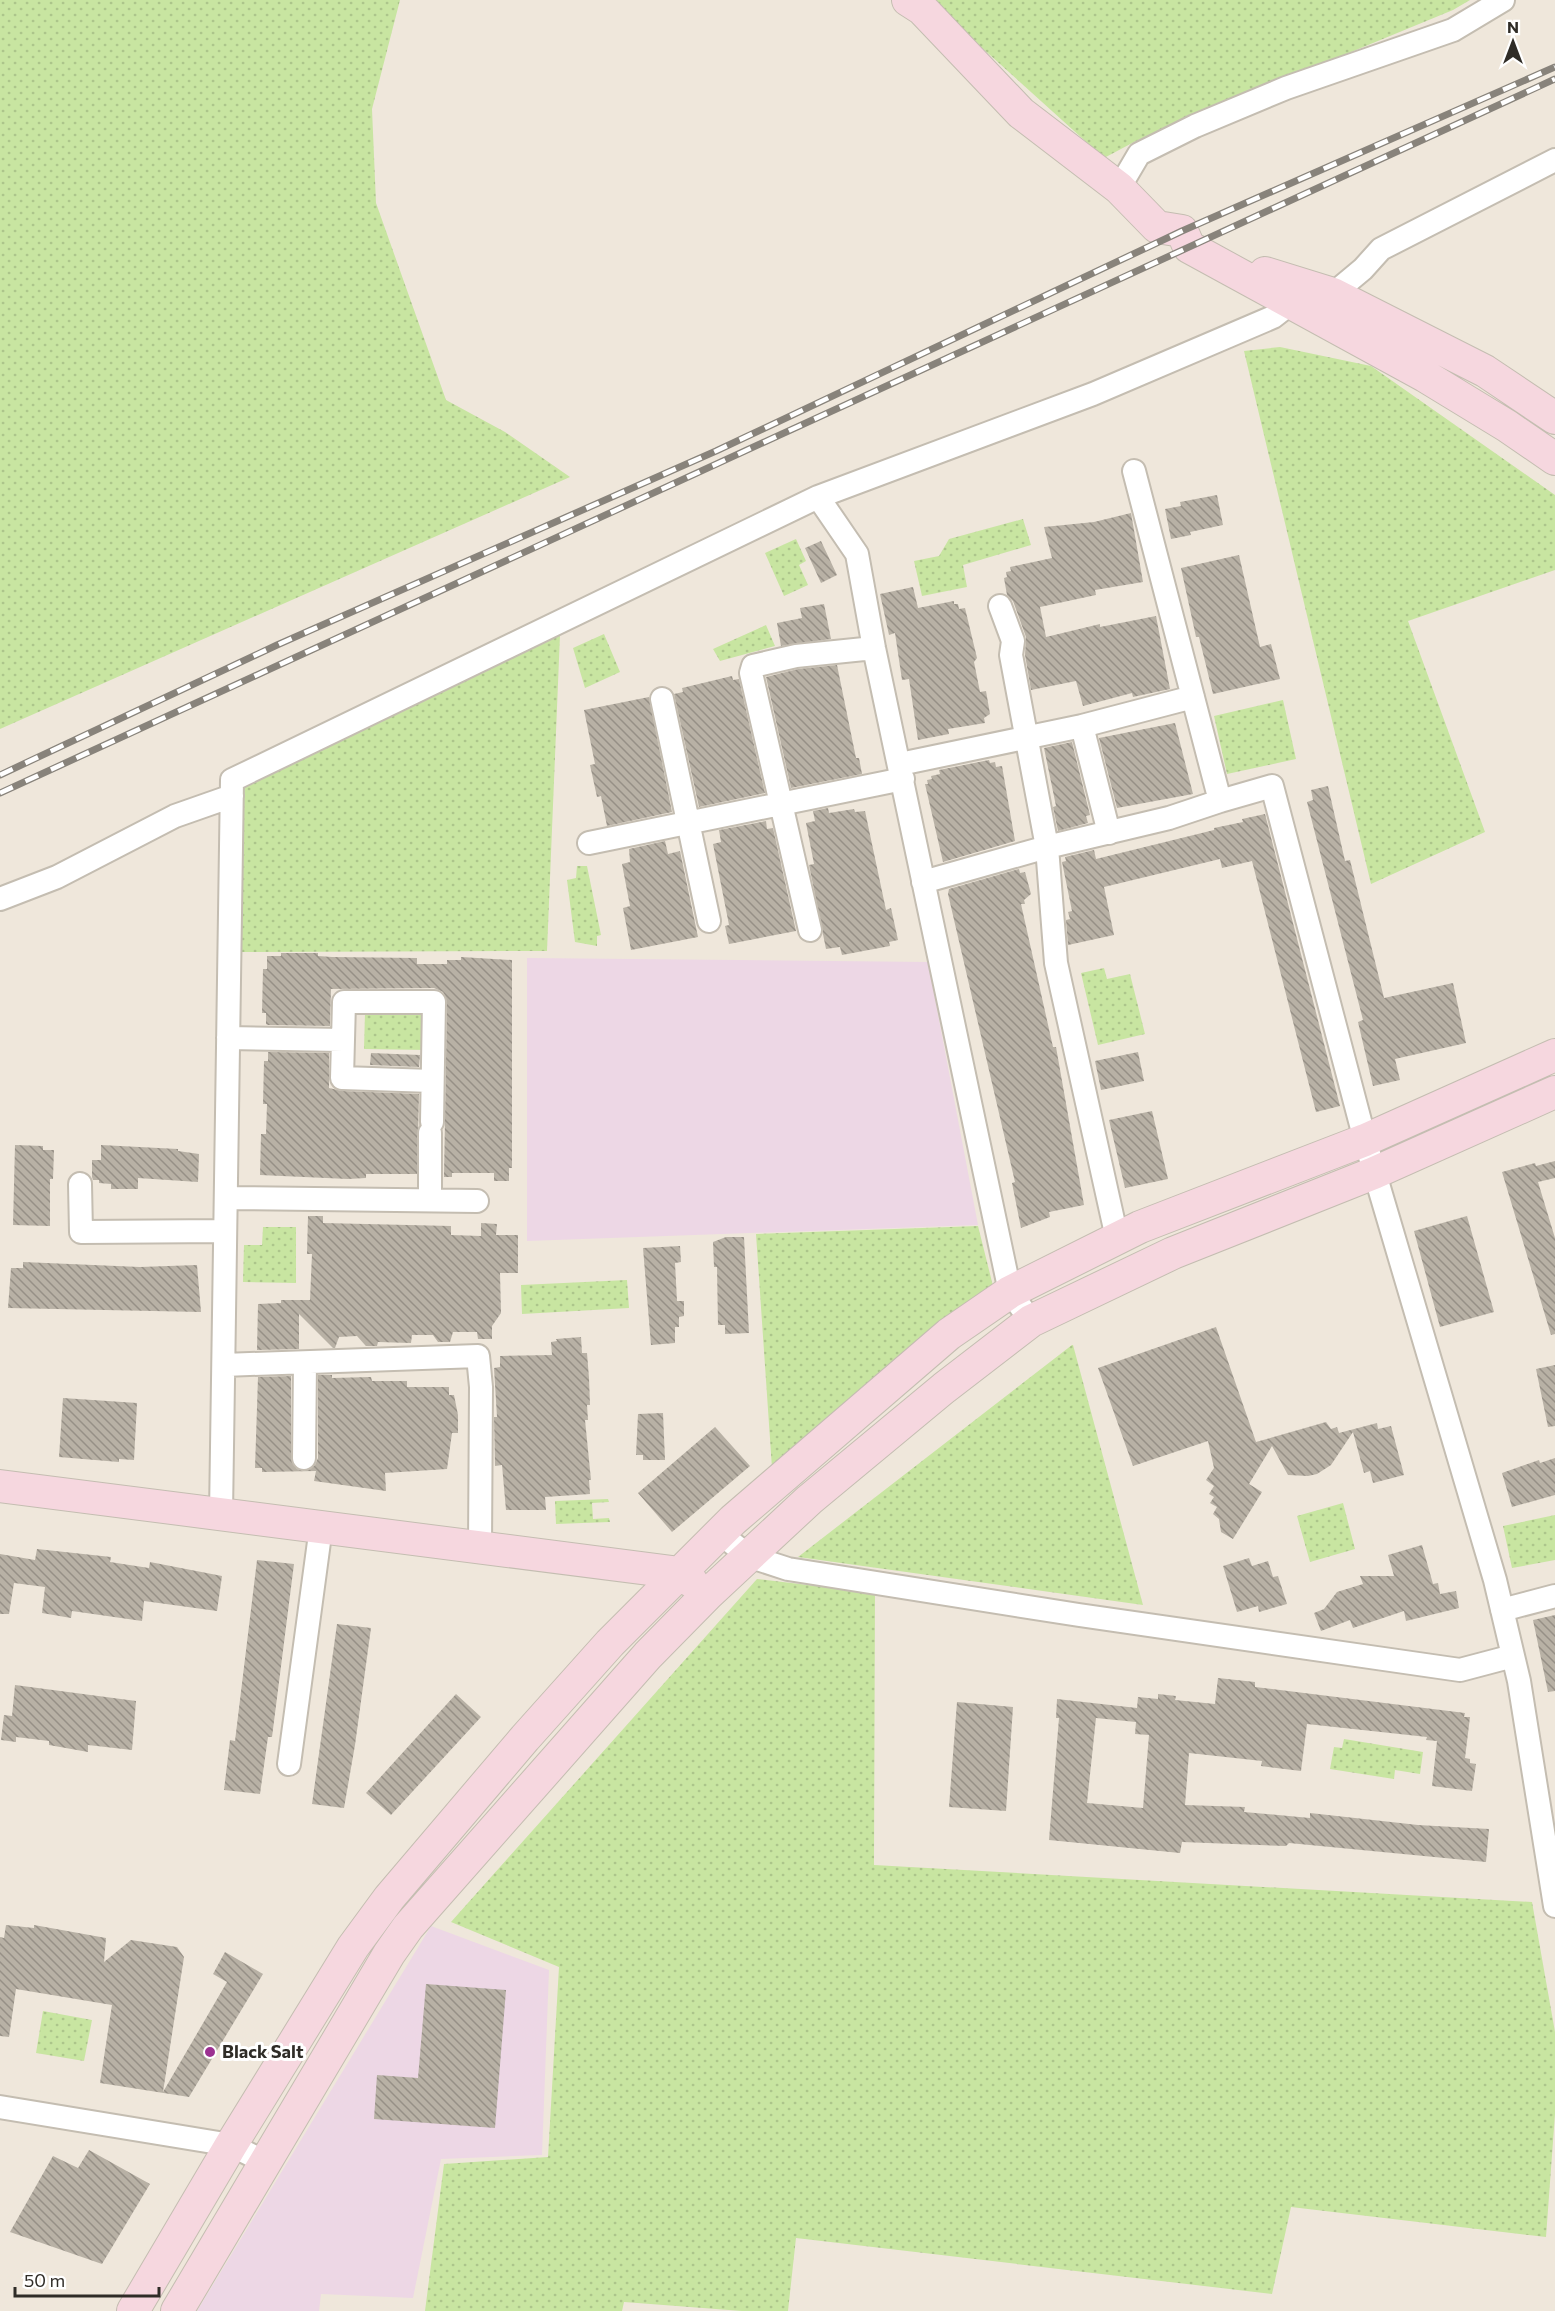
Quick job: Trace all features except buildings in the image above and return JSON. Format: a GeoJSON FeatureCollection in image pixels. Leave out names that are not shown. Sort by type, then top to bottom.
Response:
{"type":"FeatureCollection","features":[{"type":"Feature","properties":{"kind":"main road"},"geometry":{"type":"LineString","coordinates":[[908,0],[922,9],[1021,112],[1119,188],[1157,227],[1182,231],[1189,247],[1425,376],[1508,426],[1555,459]]}},
{"type":"Feature","properties":{"kind":"main road"},"geometry":{"type":"LineString","coordinates":[[1209,256],[1333,294],[1485,371],[1555,418]]}},
{"type":"Feature","properties":{"kind":"main road"},"geometry":{"type":"LineString","coordinates":[[133,2311],[231,2145],[353,1947],[388,1898],[610,1643],[720,1533],[950,1334],[1010,1292],[1117,1238],[1365,1140],[1555,1055]]}},
{"type":"Feature","properties":{"kind":"main road"},"geometry":{"type":"LineString","coordinates":[[177,2311],[388,1954],[408,1927],[648,1655],[708,1594],[809,1500],[944,1388],[1031,1321],[1173,1253],[1374,1173],[1555,1092]]}},
{"type":"Feature","properties":{"kind":"main road"},"geometry":{"type":"LineString","coordinates":[[0,1486],[680,1573],[708,1594]]}},
{"type":"Feature","properties":{"kind":"street"},"geometry":{"type":"LineString","coordinates":[[1119,188],[1139,154],[1195,126],[1286,88],[1453,30],[1503,0]]}},
{"type":"Feature","properties":{"kind":"street"},"geometry":{"type":"LineString","coordinates":[[1333,294],[1363,269],[1382,249],[1555,160]]}},
{"type":"Feature","properties":{"kind":"street"},"geometry":{"type":"LineString","coordinates":[[221,1514],[232,780],[818,497],[1093,394],[1274,317],[1292,303]]}},
{"type":"Feature","properties":{"kind":"street"},"geometry":{"type":"LineString","coordinates":[[1134,471],[1220,801]]}},
{"type":"Feature","properties":{"kind":"street"},"geometry":{"type":"LineString","coordinates":[[818,497],[856,554],[1010,1292],[1031,1321]]}},
{"type":"Feature","properties":{"kind":"street"},"geometry":{"type":"LineString","coordinates":[[1000,606],[1013,641],[1011,655],[1029,737],[1047,847],[1056,963],[1117,1238]]}},
{"type":"Feature","properties":{"kind":"street"},"geometry":{"type":"LineString","coordinates":[[810,930],[752,673],[753,666],[796,656],[874,648]]}},
{"type":"Feature","properties":{"kind":"street"},"geometry":{"type":"LineString","coordinates":[[589,843],[783,803],[1029,737],[1082,726],[1193,697]]}},
{"type":"Feature","properties":{"kind":"street"},"geometry":{"type":"LineString","coordinates":[[662,699],[709,921]]}},
{"type":"Feature","properties":{"kind":"street"},"geometry":{"type":"LineString","coordinates":[[1082,726],[1109,832]]}},
{"type":"Feature","properties":{"kind":"street"},"geometry":{"type":"LineString","coordinates":[[923,882],[1272,786],[1374,1173],[1502,1610],[1513,1656],[1555,1906]]}},
{"type":"Feature","properties":{"kind":"street"},"geometry":{"type":"LineString","coordinates":[[0,899],[57,877],[175,816],[232,796]]}},
{"type":"Feature","properties":{"kind":"street"},"geometry":{"type":"LineString","coordinates":[[430,1200],[434,1002],[344,1002],[342,1078],[432,1081]]}},
{"type":"Feature","properties":{"kind":"street"},"geometry":{"type":"LineString","coordinates":[[228,1038],[343,1040]]}},
{"type":"Feature","properties":{"kind":"street"},"geometry":{"type":"LineString","coordinates":[[80,1184],[81,1232],[225,1231]]}},
{"type":"Feature","properties":{"kind":"street"},"geometry":{"type":"LineString","coordinates":[[226,1198],[477,1200]]}},
{"type":"Feature","properties":{"kind":"street"},"geometry":{"type":"LineString","coordinates":[[224,1365],[478,1356],[481,1387],[480,1547]]}},
{"type":"Feature","properties":{"kind":"street"},"geometry":{"type":"LineString","coordinates":[[304,1458],[305,1363]]}},
{"type":"Feature","properties":{"kind":"street"},"geometry":{"type":"LineString","coordinates":[[289,1764],[321,1527]]}},
{"type":"Feature","properties":{"kind":"street"},"geometry":{"type":"LineString","coordinates":[[720,1533],[748,1556],[788,1569],[1079,1615],[1460,1670],[1513,1656]]}},
{"type":"Feature","properties":{"kind":"street"},"geometry":{"type":"LineString","coordinates":[[1502,1610],[1555,1596]]}},
{"type":"Feature","properties":{"kind":"street"},"geometry":{"type":"LineString","coordinates":[[0,2107],[231,2145],[265,2162]]}},
{"type":"Feature","properties":{"kind":"shaded area"},"geometry":{"type":"Polygon","coordinates":[[[527,958],[928,962],[978,1225],[527,1241],[527,958]]]}},
{"type":"Feature","properties":{"kind":"shaded area"},"geometry":{"type":"Polygon","coordinates":[[[431,1926],[549,1970],[542,2155],[441,2159],[413,2298],[321,2294],[319,2311],[197,2311],[431,1926]]]}},
{"type":"Feature","properties":{"kind":"green space"},"geometry":{"type":"Polygon","coordinates":[[[0,0],[400,0],[372,109],[376,203],[446,400],[505,432],[570,477],[0,729],[0,0]]]}},
{"type":"Feature","properties":{"kind":"green space"},"geometry":{"type":"Polygon","coordinates":[[[929,0],[1470,0],[1453,10],[1136,141],[1104,158],[929,0]]]}},
{"type":"Feature","properties":{"kind":"green space"},"geometry":{"type":"Polygon","coordinates":[[[1280,347],[1371,366],[1555,495],[1555,570],[1408,621],[1485,832],[1371,884],[1244,351],[1280,347]]]}},
{"type":"Feature","properties":{"kind":"green space"},"geometry":{"type":"Polygon","coordinates":[[[1023,519],[1031,545],[963,565],[967,587],[922,596],[914,561],[939,556],[949,539],[1023,519]]]}},
{"type":"Feature","properties":{"kind":"green space"},"geometry":{"type":"Polygon","coordinates":[[[796,539],[806,561],[799,565],[808,585],[784,596],[765,553],[796,539]]]}},
{"type":"Feature","properties":{"kind":"green space"},"geometry":{"type":"Polygon","coordinates":[[[766,625],[775,646],[720,661],[713,649],[766,625]]]}},
{"type":"Feature","properties":{"kind":"green space"},"geometry":{"type":"Polygon","coordinates":[[[604,634],[620,672],[585,688],[573,648],[604,634]]]}},
{"type":"Feature","properties":{"kind":"green space"},"geometry":{"type":"Polygon","coordinates":[[[560,635],[547,951],[231,952],[239,789],[560,635]]]}},
{"type":"Feature","properties":{"kind":"green space"},"geometry":{"type":"Polygon","coordinates":[[[1283,700],[1296,759],[1227,774],[1214,716],[1283,700]]]}},
{"type":"Feature","properties":{"kind":"green space"},"geometry":{"type":"Polygon","coordinates":[[[577,866],[587,866],[601,935],[597,936],[597,946],[575,942],[567,880],[576,878],[577,866]]]}},
{"type":"Feature","properties":{"kind":"green space"},"geometry":{"type":"Polygon","coordinates":[[[1104,968],[1107,979],[1130,974],[1145,1034],[1098,1045],[1081,973],[1104,968]]]}},
{"type":"Feature","properties":{"kind":"green space"},"geometry":{"type":"Polygon","coordinates":[[[365,1013],[429,1015],[427,1050],[364,1049],[365,1013]]]}},
{"type":"Feature","properties":{"kind":"green space"},"geometry":{"type":"Polygon","coordinates":[[[978,1226],[994,1290],[772,1468],[756,1234],[978,1226]]]}},
{"type":"Feature","properties":{"kind":"green space"},"geometry":{"type":"Polygon","coordinates":[[[263,1227],[296,1227],[296,1283],[243,1282],[244,1245],[262,1245],[263,1227]]]}},
{"type":"Feature","properties":{"kind":"green space"},"geometry":{"type":"Polygon","coordinates":[[[627,1280],[629,1308],[522,1314],[521,1285],[627,1280]]]}},
{"type":"Feature","properties":{"kind":"green space"},"geometry":{"type":"Polygon","coordinates":[[[1072,1345],[1143,1605],[798,1557],[1072,1345]]]}},
{"type":"Feature","properties":{"kind":"green space"},"geometry":{"type":"Polygon","coordinates":[[[608,1499],[609,1502],[592,1503],[593,1519],[609,1518],[610,1522],[556,1524],[555,1501],[608,1499]]]}},
{"type":"Feature","properties":{"kind":"green space"},"geometry":{"type":"Polygon","coordinates":[[[1343,1503],[1355,1549],[1310,1562],[1297,1516],[1343,1503]]]}},
{"type":"Feature","properties":{"kind":"green space"},"geometry":{"type":"Polygon","coordinates":[[[1555,1515],[1555,1560],[1512,1568],[1503,1526],[1555,1515]]]}},
{"type":"Feature","properties":{"kind":"green space"},"geometry":{"type":"Polygon","coordinates":[[[757,1579],[875,1593],[874,1865],[1532,1902],[1555,2032],[1555,2114],[1546,2237],[1291,2207],[1272,2294],[796,2238],[788,2311],[742,2311],[624,2302],[622,2311],[425,2311],[444,2164],[548,2157],[559,1967],[451,1922],[757,1579]]]}},
{"type":"Feature","properties":{"kind":"green space"},"geometry":{"type":"Polygon","coordinates":[[[1344,1739],[1423,1752],[1420,1774],[1395,1770],[1394,1779],[1330,1769],[1334,1747],[1342,1748],[1344,1739]]]}},
{"type":"Feature","properties":{"kind":"green space"},"geometry":{"type":"Polygon","coordinates":[[[43,2011],[92,2020],[84,2061],[36,2053],[43,2011]]]}},
{"type":"Feature","properties":{"kind":"railway"},"geometry":{"type":"LineString","coordinates":[[0,775],[277,645],[716,451],[1182,231],[1555,67]]}},
{"type":"Feature","properties":{"kind":"railway"},"geometry":{"type":"LineString","coordinates":[[0,793],[1555,79]]}},
{"type":"Feature","properties":{"kind":"place","name":"Black Salt"},"geometry":{"type":"Point","coordinates":[210,2052]}}]}
